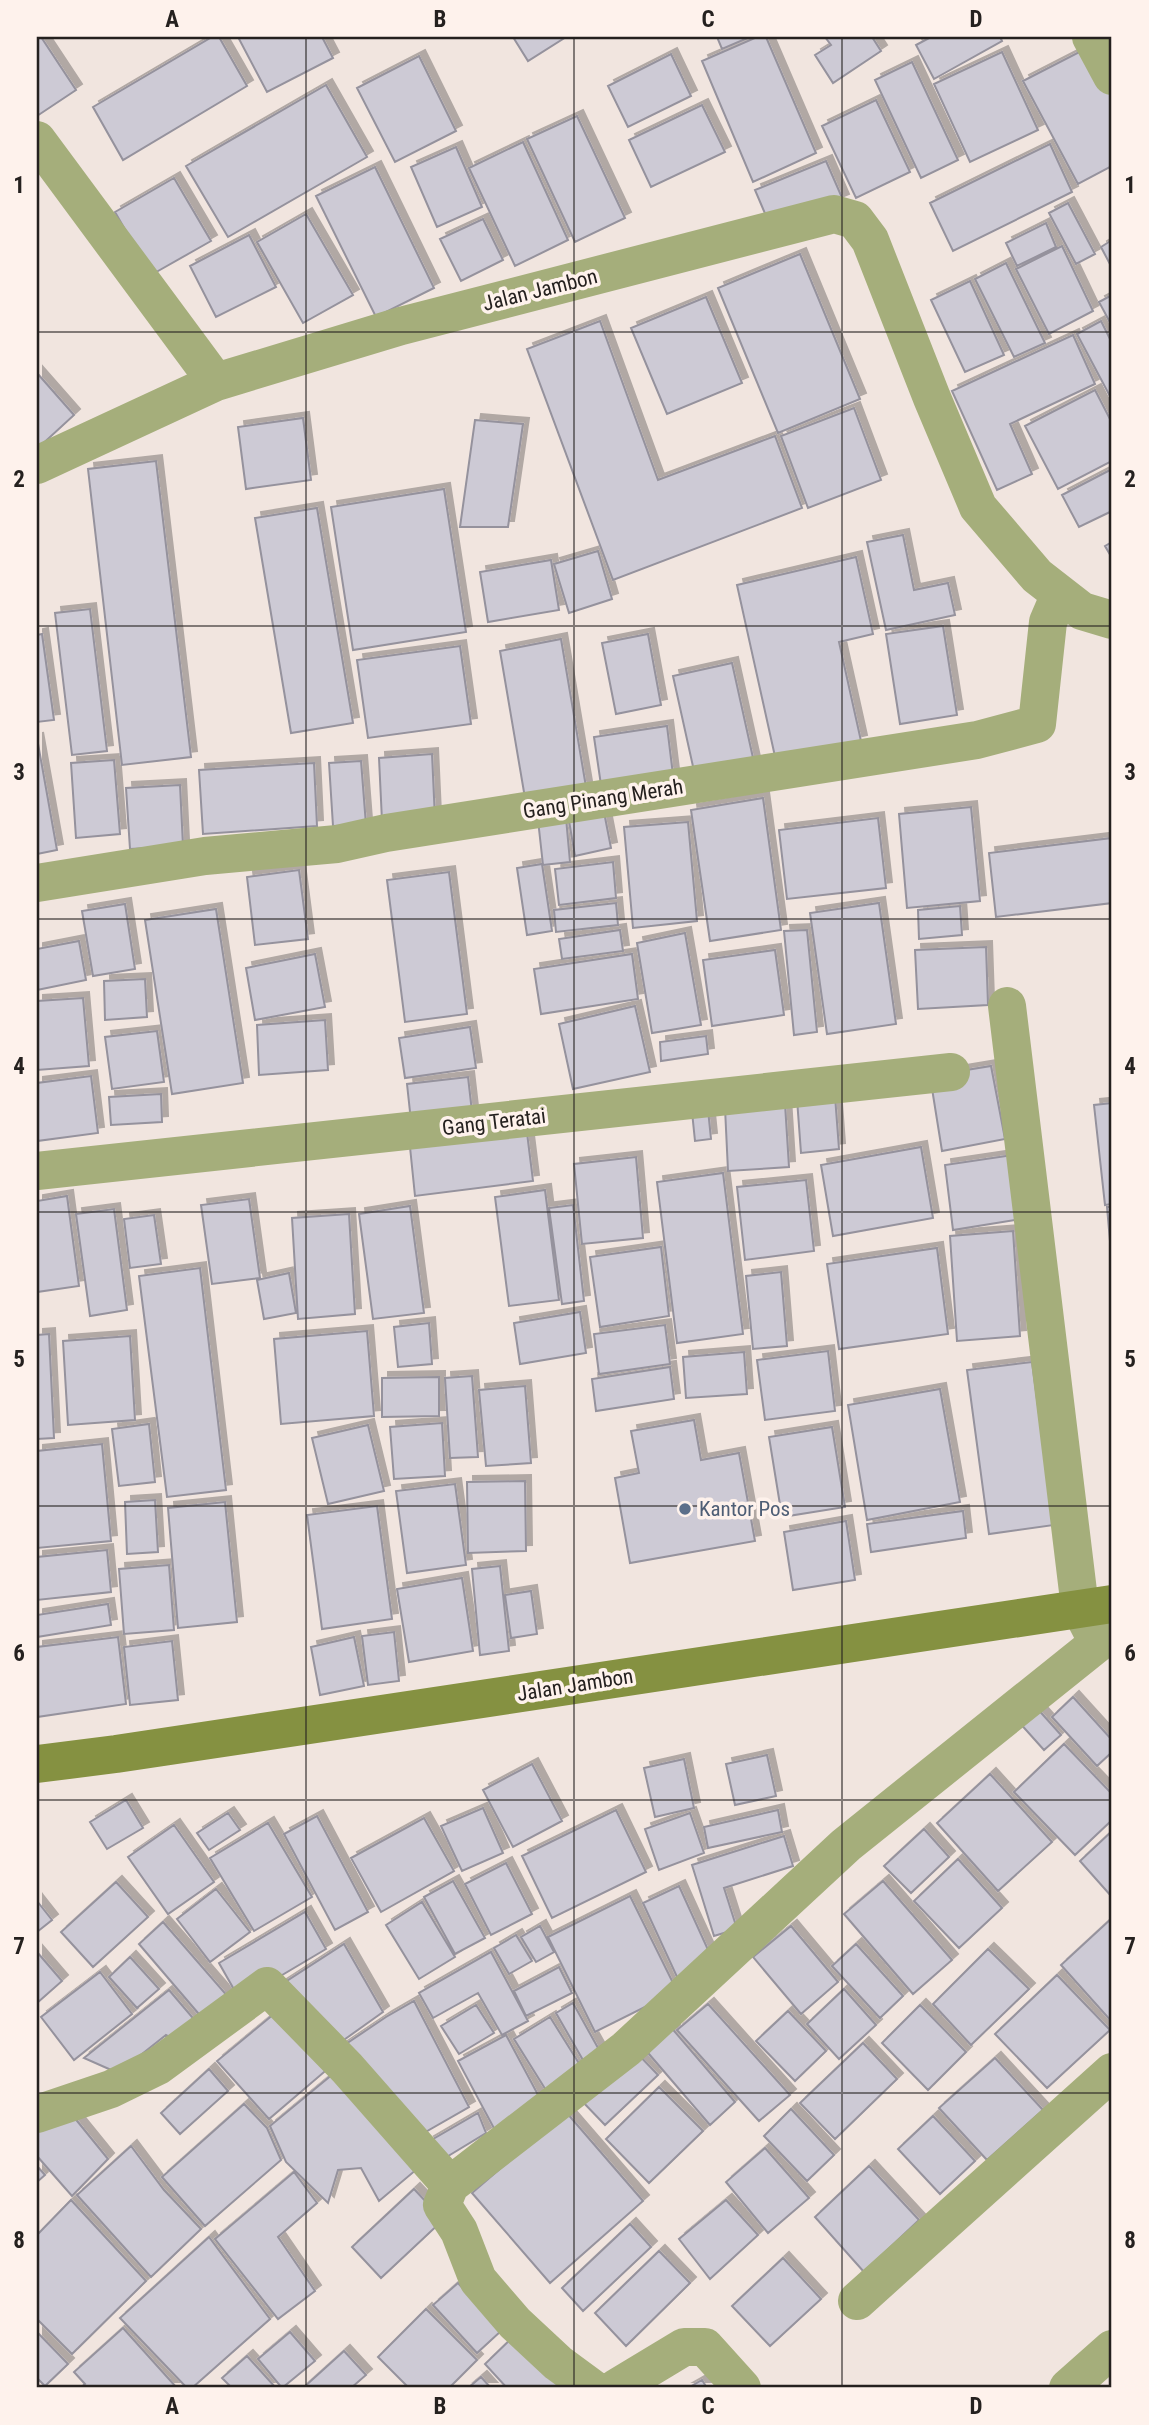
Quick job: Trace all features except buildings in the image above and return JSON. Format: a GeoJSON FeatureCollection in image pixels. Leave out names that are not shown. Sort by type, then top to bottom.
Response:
{"type":"FeatureCollection","features":[{"type":"Feature","properties":{"kind":"main road","name":"Jalan Jambon"},"geometry":{"type":"LineString","coordinates":[[37,1764],[1096,1606]]}},
{"type":"Feature","properties":{"kind":"street"},"geometry":{"type":"LineString","coordinates":[[1091,37],[1112,76]]}},
{"type":"Feature","properties":{"kind":"street"},"geometry":{"type":"LineString","coordinates":[[37,140],[216,382]]}},
{"type":"Feature","properties":{"kind":"street","name":"Jalan Jambon"},"geometry":{"type":"LineString","coordinates":[[37,465],[216,382],[401,326],[834,214],[855,220],[870,240],[978,507],[1037,576],[1082,611],[1112,620]]}},
{"type":"Feature","properties":{"kind":"street","name":"Gang Pinang Merah"},"geometry":{"type":"LineString","coordinates":[[37,883],[205,856],[337,844],[386,833],[977,740],[1037,724],[1048,622],[1060,594]]}},
{"type":"Feature","properties":{"kind":"street"},"geometry":{"type":"LineString","coordinates":[[592,2388],[558,2363],[515,2323],[478,2280],[459,2231],[442,2205],[450,2185],[626,2049],[846,1845],[1105,1650],[1096,1606],[1007,1006]]}},
{"type":"Feature","properties":{"kind":"street","name":"Gang Teratai"},"geometry":{"type":"LineString","coordinates":[[37,1171],[951,1072]]}},
{"type":"Feature","properties":{"kind":"street"},"geometry":{"type":"LineString","coordinates":[[37,2114],[111,2089],[158,2066],[267,1986],[347,2068],[450,2185]]}},
{"type":"Feature","properties":{"kind":"street"},"geometry":{"type":"LineString","coordinates":[[857,2301],[1112,2071]]}},
{"type":"Feature","properties":{"kind":"street"},"geometry":{"type":"LineString","coordinates":[[616,2388],[684,2347],[705,2347],[742,2388]]}},
{"type":"Feature","properties":{"kind":"street"},"geometry":{"type":"LineString","coordinates":[[1068,2388],[1112,2349]]}},
{"type":"Feature","properties":{"kind":"place","name":"Kantor Pos"},"geometry":{"type":"Point","coordinates":[685,1509]}}]}
